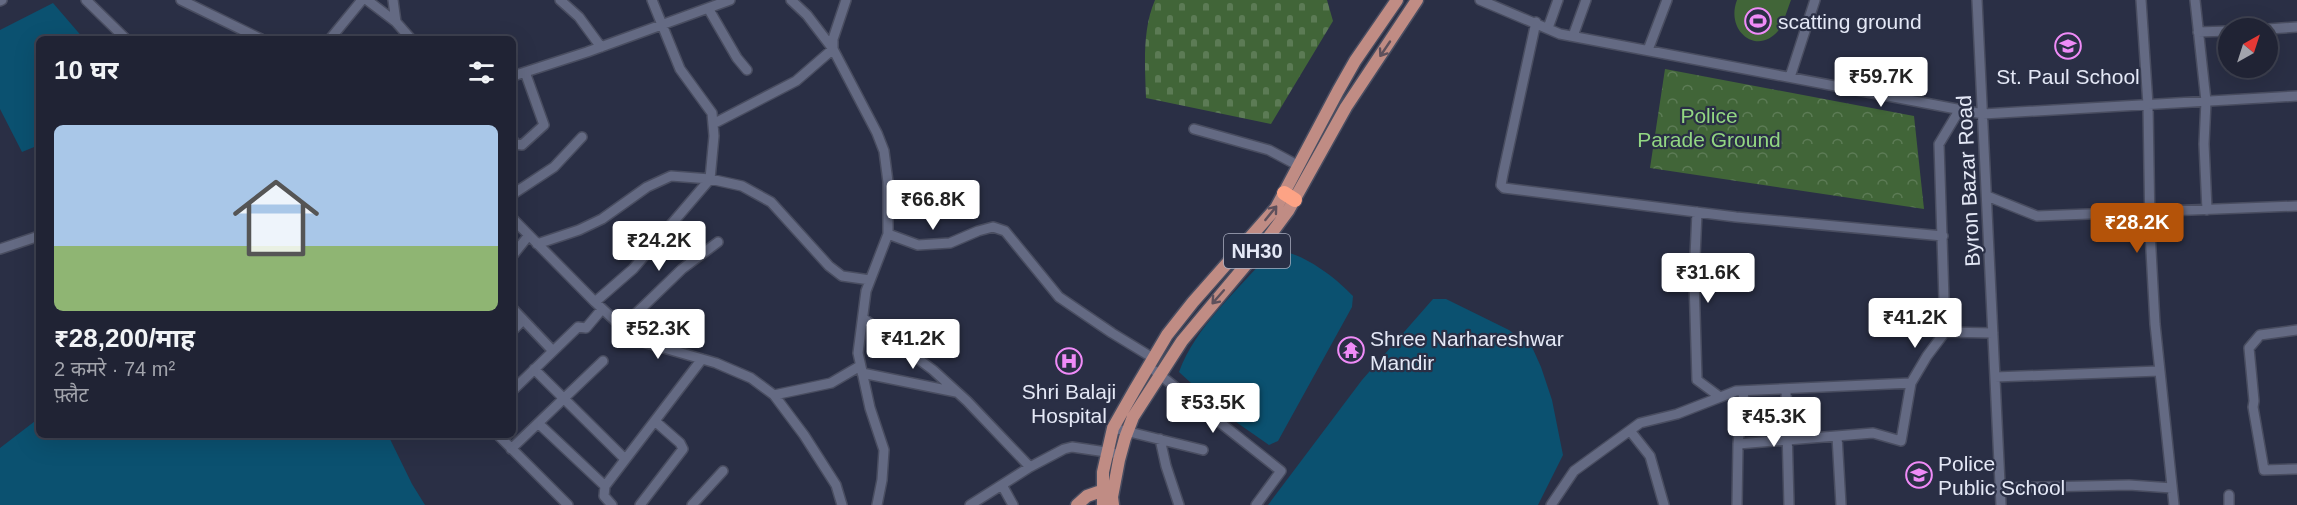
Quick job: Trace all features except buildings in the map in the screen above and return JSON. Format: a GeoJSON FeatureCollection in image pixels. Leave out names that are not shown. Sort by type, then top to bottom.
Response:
{"type":"FeatureCollection","features":[{"type":"Feature","properties":{"kind":"main road","name":"NH30"},"geometry":{"type":"LineString","coordinates":[[1108,489],[1108,452],[1113,428],[1151,362],[1167,335],[1187,310],[1276,208],[1290,196],[1299,166],[1349,71],[1397,0]]}},
{"type":"Feature","properties":{"kind":"main road","name":"NH30"},"geometry":{"type":"LineString","coordinates":[[1105,504],[1127,432],[1160,375],[1182,341],[1265,242],[1290,196],[1417,0]]}},
{"type":"Feature","properties":{"kind":"main road"},"geometry":{"type":"LineString","coordinates":[[1077,505],[1087,496],[1108,489]]}},
{"type":"Feature","properties":{"kind":"street"},"geometry":{"type":"LineString","coordinates":[[86,0],[123,36]]}},
{"type":"Feature","properties":{"kind":"street"},"geometry":{"type":"LineString","coordinates":[[181,0],[255,36]]}},
{"type":"Feature","properties":{"kind":"street"},"geometry":{"type":"LineString","coordinates":[[332,36],[362,0]]}},
{"type":"Feature","properties":{"kind":"street"},"geometry":{"type":"LineString","coordinates":[[366,0],[396,22],[408,36]]}},
{"type":"Feature","properties":{"kind":"street"},"geometry":{"type":"LineString","coordinates":[[393,0],[396,22]]}},
{"type":"Feature","properties":{"kind":"street"},"geometry":{"type":"LineString","coordinates":[[560,0],[579,17],[600,47]]}},
{"type":"Feature","properties":{"kind":"street"},"geometry":{"type":"LineString","coordinates":[[516,387],[578,327],[586,328],[599,306],[633,270],[710,179],[713,158],[712,113],[680,69],[652,0]]}},
{"type":"Feature","properties":{"kind":"street"},"geometry":{"type":"LineString","coordinates":[[516,75],[730,0]]}},
{"type":"Feature","properties":{"kind":"street"},"geometry":{"type":"LineString","coordinates":[[791,0],[807,15],[833,49],[864,106],[884,151],[889,205],[888,234],[866,291],[858,352],[884,450],[882,480],[877,505]]}},
{"type":"Feature","properties":{"kind":"street"},"geometry":{"type":"LineString","coordinates":[[833,49],[832,39],[846,0]]}},
{"type":"Feature","properties":{"kind":"street"},"geometry":{"type":"LineString","coordinates":[[1480,0],[1560,34],[1983,114],[2297,96]]}},
{"type":"Feature","properties":{"kind":"street"},"geometry":{"type":"LineString","coordinates":[[1548,28],[1558,0]]}},
{"type":"Feature","properties":{"kind":"street"},"geometry":{"type":"LineString","coordinates":[[1573,36],[1586,0]]}},
{"type":"Feature","properties":{"kind":"street"},"geometry":{"type":"LineString","coordinates":[[1648,50],[1667,0]]}},
{"type":"Feature","properties":{"kind":"street"},"geometry":{"type":"LineString","coordinates":[[1790,77],[1815,0]]}},
{"type":"Feature","properties":{"kind":"street","name":"Byron Bazar Road"},"geometry":{"type":"LineString","coordinates":[[1977,0],[2001,505]]}},
{"type":"Feature","properties":{"kind":"street"},"geometry":{"type":"LineString","coordinates":[[2141,0],[2148,105],[2149,210],[2159,371],[2174,505]]}},
{"type":"Feature","properties":{"kind":"street"},"geometry":{"type":"LineString","coordinates":[[2196,0],[2206,101],[2204,144],[2208,210]]}},
{"type":"Feature","properties":{"kind":"street"},"geometry":{"type":"LineString","coordinates":[[708,8],[737,58],[747,70]]}},
{"type":"Feature","properties":{"kind":"street"},"geometry":{"type":"LineString","coordinates":[[1536,22],[1501,185],[1513,191],[1696,212],[1943,236]]}},
{"type":"Feature","properties":{"kind":"street"},"geometry":{"type":"LineString","coordinates":[[2278,28],[2297,27]]}},
{"type":"Feature","properties":{"kind":"street"},"geometry":{"type":"LineString","coordinates":[[2198,32],[2218,31]]}},
{"type":"Feature","properties":{"kind":"street"},"geometry":{"type":"LineString","coordinates":[[713,124],[796,81],[833,49]]}},
{"type":"Feature","properties":{"kind":"street"},"geometry":{"type":"LineString","coordinates":[[516,144],[522,145],[544,125],[525,72]]}},
{"type":"Feature","properties":{"kind":"street"},"geometry":{"type":"LineString","coordinates":[[1738,444],[1873,433],[1901,441],[1911,383],[1945,332],[1939,144],[1960,109]]}},
{"type":"Feature","properties":{"kind":"street"},"geometry":{"type":"LineString","coordinates":[[1194,129],[1269,150],[1299,166]]}},
{"type":"Feature","properties":{"kind":"street"},"geometry":{"type":"LineString","coordinates":[[516,192],[554,167],[582,137]]}},
{"type":"Feature","properties":{"kind":"street"},"geometry":{"type":"LineString","coordinates":[[537,244],[579,230],[602,219],[647,188],[671,176],[710,179],[742,186],[771,202],[829,266],[842,276],[870,280]]}},
{"type":"Feature","properties":{"kind":"street"},"geometry":{"type":"LineString","coordinates":[[1987,196],[2037,216],[2297,206]]}},
{"type":"Feature","properties":{"kind":"street"},"geometry":{"type":"LineString","coordinates":[[1696,212],[1694,279],[1697,380],[1720,398]]}},
{"type":"Feature","properties":{"kind":"street"},"geometry":{"type":"LineString","coordinates":[[516,222],[599,306],[643,342],[702,359],[751,378],[774,395],[804,435],[836,485],[842,505]]}},
{"type":"Feature","properties":{"kind":"street"},"geometry":{"type":"LineString","coordinates":[[888,234],[918,245],[950,243],[993,227],[1005,231],[1059,297],[1151,362],[1160,375],[1281,471],[1256,505]]}},
{"type":"Feature","properties":{"kind":"street"},"geometry":{"type":"LineString","coordinates":[[516,251],[529,236]]}},
{"type":"Feature","properties":{"kind":"street"},"geometry":{"type":"LineString","coordinates":[[0,249],[36,237]]}},
{"type":"Feature","properties":{"kind":"street"},"geometry":{"type":"LineString","coordinates":[[622,327],[682,269],[718,242]]}},
{"type":"Feature","properties":{"kind":"street"},"geometry":{"type":"LineString","coordinates":[[516,312],[554,351]]}},
{"type":"Feature","properties":{"kind":"street"},"geometry":{"type":"LineString","coordinates":[[863,318],[933,370],[1030,467]]}},
{"type":"Feature","properties":{"kind":"street"},"geometry":{"type":"LineString","coordinates":[[516,327],[523,320]]}},
{"type":"Feature","properties":{"kind":"street"},"geometry":{"type":"LineString","coordinates":[[2297,330],[2260,335],[2249,348],[2253,407],[2264,470],[2297,469]]}},
{"type":"Feature","properties":{"kind":"street"},"geometry":{"type":"LineString","coordinates":[[1945,332],[1993,333]]}},
{"type":"Feature","properties":{"kind":"street"},"geometry":{"type":"LineString","coordinates":[[612,505],[604,496],[605,486],[702,359]]}},
{"type":"Feature","properties":{"kind":"street"},"geometry":{"type":"LineString","coordinates":[[511,449],[603,361]]}},
{"type":"Feature","properties":{"kind":"street"},"geometry":{"type":"LineString","coordinates":[[534,369],[625,459]]}},
{"type":"Feature","properties":{"kind":"street"},"geometry":{"type":"LineString","coordinates":[[774,395],[831,383],[861,370],[958,393]]}},
{"type":"Feature","properties":{"kind":"street"},"geometry":{"type":"LineString","coordinates":[[1995,377],[2159,371]]}},
{"type":"Feature","properties":{"kind":"street"},"geometry":{"type":"LineString","coordinates":[[1551,505],[1574,471],[1595,454],[1631,432],[1640,423],[1677,414],[1736,392],[1911,383]]}},
{"type":"Feature","properties":{"kind":"street"},"geometry":{"type":"LineString","coordinates":[[1786,390],[1789,505]]}},
{"type":"Feature","properties":{"kind":"street"},"geometry":{"type":"LineString","coordinates":[[1737,505],[1738,444],[1744,391]]}},
{"type":"Feature","properties":{"kind":"street"},"geometry":{"type":"LineString","coordinates":[[640,505],[683,449],[680,443],[656,422]]}},
{"type":"Feature","properties":{"kind":"street"},"geometry":{"type":"LineString","coordinates":[[538,423],[605,486]]}},
{"type":"Feature","properties":{"kind":"street"},"geometry":{"type":"LineString","coordinates":[[1113,428],[1203,450]]}},
{"type":"Feature","properties":{"kind":"street"},"geometry":{"type":"LineString","coordinates":[[1631,432],[1650,456],[1664,505]]}},
{"type":"Feature","properties":{"kind":"street"},"geometry":{"type":"LineString","coordinates":[[1837,436],[1841,505]]}},
{"type":"Feature","properties":{"kind":"street"},"geometry":{"type":"LineString","coordinates":[[501,438],[568,505]]}},
{"type":"Feature","properties":{"kind":"street"},"geometry":{"type":"LineString","coordinates":[[1160,439],[1179,505]]}},
{"type":"Feature","properties":{"kind":"street"},"geometry":{"type":"LineString","coordinates":[[970,505],[1064,448],[1072,447],[1121,454]]}},
{"type":"Feature","properties":{"kind":"street"},"geometry":{"type":"LineString","coordinates":[[692,505],[723,471]]}},
{"type":"Feature","properties":{"kind":"street"},"geometry":{"type":"LineString","coordinates":[[1002,485],[1013,505]]}},
{"type":"Feature","properties":{"kind":"street"},"geometry":{"type":"LineString","coordinates":[[2000,488],[2129,485],[2172,488]]}},
{"type":"Feature","properties":{"kind":"green space"},"geometry":{"type":"Polygon","coordinates":[[[1155,0],[1327,0],[1333,21],[1271,124],[1146,98],[1146,36],[1155,0]]]}},
{"type":"Feature","properties":{"kind":"green space","name":"scatting ground"},"geometry":{"type":"Polygon","coordinates":[[[1737,0],[1791,0],[1778,31],[1770,38],[1761,41],[1745,36],[1739,30],[1734,11],[1737,0]]]}},
{"type":"Feature","properties":{"kind":"green space","name":"Police Parade Ground"},"geometry":{"type":"Polygon","coordinates":[[[1665,69],[1914,116],[1924,209],[1650,168],[1665,69]]]}},
{"type":"Feature","properties":{"kind":"water"},"geometry":{"type":"Polygon","coordinates":[[[53,3],[81,36],[36,36],[36,146],[22,152],[0,109],[0,30],[53,3]]]}},
{"type":"Feature","properties":{"kind":"water"},"geometry":{"type":"Polygon","coordinates":[[[1280,251],[1300,257],[1320,268],[1353,296],[1352,307],[1278,441],[1269,445],[1226,415],[1179,372],[1196,339],[1219,309],[1270,253],[1280,251]]]}},
{"type":"Feature","properties":{"kind":"water"},"geometry":{"type":"Polygon","coordinates":[[[1433,299],[1446,299],[1509,330],[1532,347],[1552,400],[1563,455],[1538,505],[1268,505],[1362,380],[1433,299]]]}},
{"type":"Feature","properties":{"kind":"water"},"geometry":{"type":"Polygon","coordinates":[[[36,420],[36,438],[389,438],[425,505],[0,505],[0,448],[36,420]]]}},
{"type":"Feature","properties":{"kind":"place","name":"scatting ground"},"geometry":{"type":"Point","coordinates":[1758,21]}},
{"type":"Feature","properties":{"kind":"place","name":"St. Paul School"},"geometry":{"type":"Point","coordinates":[2068,46]}},
{"type":"Feature","properties":{"kind":"place","name":"Shree Narhareshwar Mandir"},"geometry":{"type":"Point","coordinates":[1351,350]}},
{"type":"Feature","properties":{"kind":"place","name":"Shri Balaji Hospital"},"geometry":{"type":"Point","coordinates":[1069,361]}},
{"type":"Feature","properties":{"kind":"place","name":"Police Public School"},"geometry":{"type":"Point","coordinates":[1919,475]}}]}
